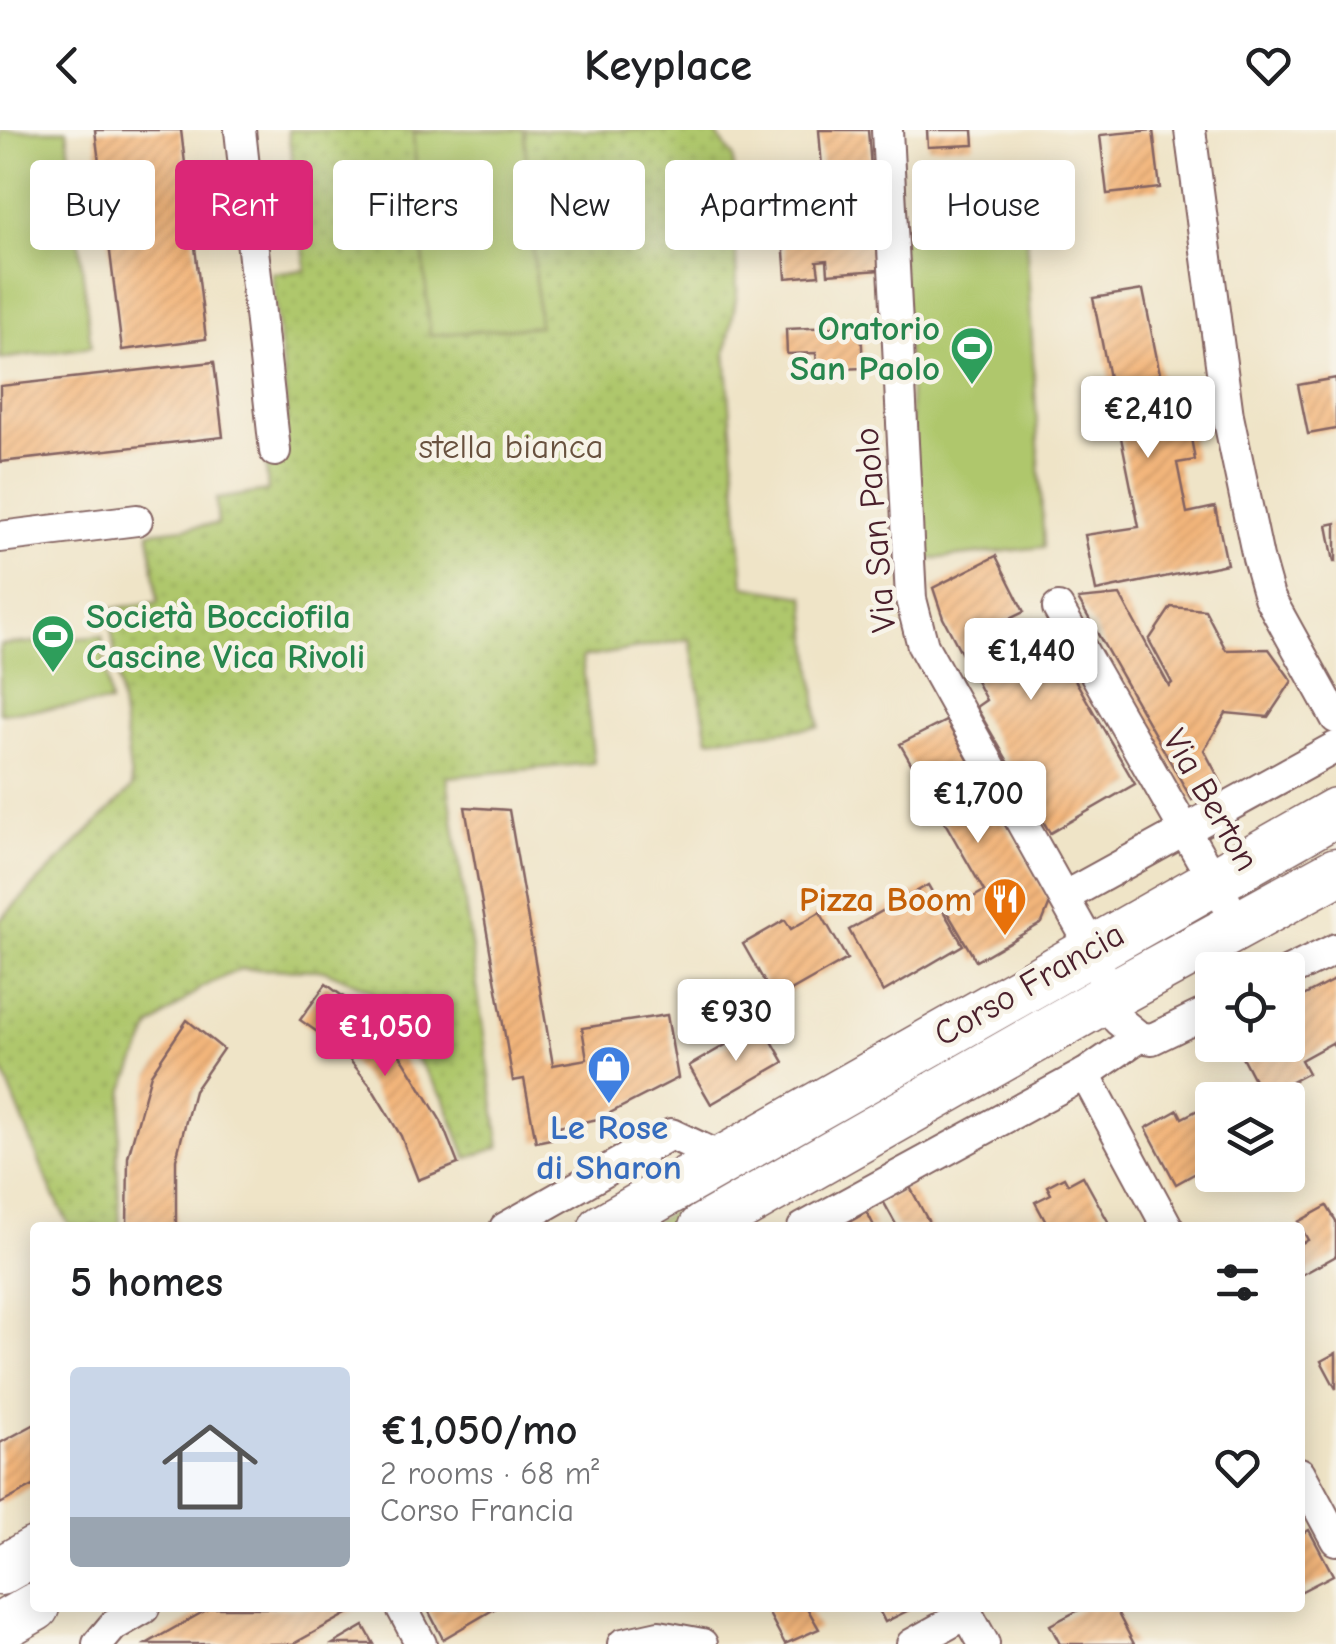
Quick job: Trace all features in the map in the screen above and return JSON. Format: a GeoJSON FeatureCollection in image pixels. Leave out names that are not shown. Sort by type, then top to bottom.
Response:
{"type":"FeatureCollection","features":[{"type":"Feature","properties":{"kind":"main road","name":"Corso Francia"},"geometry":{"type":"LineString","coordinates":[[613,1222],[1336,812]]}},
{"type":"Feature","properties":{"kind":"main road","name":"Corso Francia"},"geometry":{"type":"LineString","coordinates":[[714,1222],[1336,872]]}},
{"type":"Feature","properties":{"kind":"main road"},"geometry":{"type":"LineString","coordinates":[[0,1570],[30,1554]]}},
{"type":"Feature","properties":{"kind":"main road"},"geometry":{"type":"LineString","coordinates":[[0,1627],[30,1610]]}},
{"type":"Feature","properties":{"kind":"street"},"geometry":{"type":"LineString","coordinates":[[240,130],[275,450]]}},
{"type":"Feature","properties":{"kind":"street","name":"Via San Paolo"},"geometry":{"type":"LineString","coordinates":[[887,130],[916,624],[923,646],[1092,948],[1108,997]]}},
{"type":"Feature","properties":{"kind":"street"},"geometry":{"type":"LineString","coordinates":[[1190,130],[1228,416],[1258,558],[1269,597],[1336,718]]}},
{"type":"Feature","properties":{"kind":"street"},"geometry":{"type":"LineString","coordinates":[[0,537],[137,520]]}},
{"type":"Feature","properties":{"kind":"street","name":"Via Berton"},"geometry":{"type":"LineString","coordinates":[[1058,608],[1239,925]]}},
{"type":"Feature","properties":{"kind":"street","name":"Corso Francia"},"geometry":{"type":"LineString","coordinates":[[1064,897],[1336,748]]}},
{"type":"Feature","properties":{"kind":"street"},"geometry":{"type":"LineString","coordinates":[[1305,964],[1336,950]]}},
{"type":"Feature","properties":{"kind":"street","name":"Corso Francia"},"geometry":{"type":"LineString","coordinates":[[1108,997],[1118,1020],[1139,1037]]}},
{"type":"Feature","properties":{"kind":"street"},"geometry":{"type":"LineString","coordinates":[[814,1222],[1085,1074],[1139,1037],[1152,1039],[1195,1019]]}},
{"type":"Feature","properties":{"kind":"street"},"geometry":{"type":"LineString","coordinates":[[1085,1074],[1165,1222]]}},
{"type":"Feature","properties":{"kind":"street"},"geometry":{"type":"LineString","coordinates":[[515,1222],[671,1134],[724,1158]]}},
{"type":"Feature","properties":{"kind":"street"},"geometry":{"type":"LineString","coordinates":[[1305,1482],[1336,1540]]}},
{"type":"Feature","properties":{"kind":"street"},"geometry":{"type":"LineString","coordinates":[[106,1635],[138,1612]]}},
{"type":"Feature","properties":{"kind":"street"},"geometry":{"type":"LineString","coordinates":[[404,1612],[421,1644]]}},
{"type":"Feature","properties":{"kind":"street"},"geometry":{"type":"LineString","coordinates":[[912,1644],[963,1612]]}},
{"type":"Feature","properties":{"kind":"street"},"geometry":{"type":"LineString","coordinates":[[967,1612],[984,1644]]}},
{"type":"Feature","properties":{"kind":"street"},"geometry":{"type":"LineString","coordinates":[[630,1641],[660,1636],[702,1644]]}},
{"type":"Feature","properties":{"kind":"green space"},"geometry":{"type":"Polygon","coordinates":[[[0,130],[67,130],[70,160],[30,160],[30,250],[80,250],[91,347],[0,359],[0,130]]]}},
{"type":"Feature","properties":{"kind":"green space","name":"stella bianca"},"geometry":{"type":"Polygon","coordinates":[[[288,130],[713,130],[733,160],[665,160],[665,250],[736,250],[737,293],[726,352],[744,586],[805,596],[819,727],[708,739],[690,639],[582,658],[594,763],[447,777],[500,1147],[467,1158],[445,1100],[370,990],[324,970],[240,969],[202,987],[151,1027],[124,1089],[117,1156],[120,1222],[67,1222],[0,1064],[0,920],[132,788],[109,609],[158,602],[149,532],[218,524],[216,499],[268,491],[263,427],[288,421],[272,273],[306,270],[303,250],[313,250],[313,160],[292,160],[288,130]]]}},
{"type":"Feature","properties":{"kind":"green space"},"geometry":{"type":"Polygon","coordinates":[[[524,130],[526,160],[513,160],[513,250],[533,250],[539,326],[430,335],[423,250],[493,250],[493,160],[415,160],[413,133],[524,130]]]}},
{"type":"Feature","properties":{"kind":"green space","name":"Oratorio San Paolo"},"geometry":{"type":"Polygon","coordinates":[[[912,224],[912,250],[1027,250],[1044,547],[920,560],[899,225],[912,224]]]}},
{"type":"Feature","properties":{"kind":"green space","name":"Società Bocciofila Cascine Vica Rivoli"},"geometry":{"type":"Polygon","coordinates":[[[102,636],[110,703],[0,713],[0,645],[102,636]]]}},
{"type":"Feature","properties":{"kind":"green space"},"geometry":{"type":"Polygon","coordinates":[[[1036,1009],[1036,1019],[676,1222],[654,1222],[1036,1009]]]}},
{"type":"Feature","properties":{"kind":"building"},"geometry":{"type":"Polygon","coordinates":[[[95,130],[181,130],[185,160],[175,160],[175,250],[195,250],[206,339],[122,350],[110,250],[155,250],[155,160],[99,160],[95,130]]]}},
{"type":"Feature","properties":{"kind":"building"},"geometry":{"type":"Polygon","coordinates":[[[819,130],[868,130],[870,160],[821,160],[819,130]]]}},
{"type":"Feature","properties":{"kind":"building"},"geometry":{"type":"Polygon","coordinates":[[[927,130],[973,130],[974,145],[928,147],[927,130]]]}},
{"type":"Feature","properties":{"kind":"building"},"geometry":{"type":"Polygon","coordinates":[[[1153,130],[1160,188],[1107,194],[1100,135],[1153,130]]]}},
{"type":"Feature","properties":{"kind":"building"},"geometry":{"type":"Polygon","coordinates":[[[784,250],[877,250],[879,270],[828,274],[827,260],[817,261],[819,275],[786,278],[784,250]]]}},
{"type":"Feature","properties":{"kind":"building"},"geometry":{"type":"Polygon","coordinates":[[[1143,290],[1167,408],[1185,405],[1195,460],[1177,463],[1187,513],[1215,507],[1227,564],[1096,591],[1085,535],[1139,527],[1093,298],[1143,290]]]}},
{"type":"Feature","properties":{"kind":"building"},"geometry":{"type":"Polygon","coordinates":[[[861,326],[863,368],[817,370],[816,353],[787,354],[786,329],[861,326]]]}},
{"type":"Feature","properties":{"kind":"building"},"geometry":{"type":"Polygon","coordinates":[[[214,362],[223,437],[0,462],[0,386],[214,362]]]}},
{"type":"Feature","properties":{"kind":"building"},"geometry":{"type":"Polygon","coordinates":[[[1336,378],[1336,429],[1308,434],[1298,385],[1336,378]]]}},
{"type":"Feature","properties":{"kind":"building"},"geometry":{"type":"Polygon","coordinates":[[[1336,523],[1336,562],[1334,562],[1327,525],[1336,523]]]}},
{"type":"Feature","properties":{"kind":"building"},"geometry":{"type":"Polygon","coordinates":[[[996,556],[1024,612],[1005,621],[1026,662],[1017,666],[1024,681],[1063,659],[1135,784],[1050,833],[976,707],[986,700],[943,618],[933,588],[996,556]]]}},
{"type":"Feature","properties":{"kind":"building"},"geometry":{"type":"Polygon","coordinates":[[[1120,595],[1169,686],[1172,683],[1149,640],[1171,607],[1205,610],[1226,650],[1269,649],[1292,681],[1268,717],[1226,713],[1204,750],[1222,784],[1192,800],[1078,599],[1120,595]]]}},
{"type":"Feature","properties":{"kind":"building"},"geometry":{"type":"Polygon","coordinates":[[[946,721],[1050,903],[1042,923],[976,961],[947,912],[984,891],[900,744],[946,721]]]}},
{"type":"Feature","properties":{"kind":"building"},"geometry":{"type":"Polygon","coordinates":[[[465,807],[509,810],[553,1065],[587,1059],[582,1028],[667,1015],[678,1078],[598,1119],[558,1127],[560,1137],[536,1142],[524,1079],[513,1081],[465,807]]]}},
{"type":"Feature","properties":{"kind":"building"},"geometry":{"type":"Polygon","coordinates":[[[928,885],[963,945],[883,992],[849,930],[928,885]]]}},
{"type":"Feature","properties":{"kind":"building"},"geometry":{"type":"Polygon","coordinates":[[[820,912],[847,959],[775,1000],[743,944],[785,920],[791,929],[820,912]]]}},
{"type":"Feature","properties":{"kind":"building"},"geometry":{"type":"Polygon","coordinates":[[[1336,979],[1336,1050],[1332,1043],[1305,1058],[1305,995],[1336,979]]]}},
{"type":"Feature","properties":{"kind":"building"},"geometry":{"type":"Polygon","coordinates":[[[326,984],[372,1018],[405,1062],[441,1121],[458,1164],[418,1180],[401,1136],[370,1085],[339,1047],[300,1020],[326,984]]]}},
{"type":"Feature","properties":{"kind":"building"},"geometry":{"type":"Polygon","coordinates":[[[187,1020],[223,1049],[194,1091],[176,1159],[176,1222],[127,1222],[128,1157],[151,1074],[187,1020]]]}},
{"type":"Feature","properties":{"kind":"building"},"geometry":{"type":"Polygon","coordinates":[[[762,1024],[784,1062],[711,1104],[689,1066],[762,1024]]]}},
{"type":"Feature","properties":{"kind":"building"},"geometry":{"type":"Polygon","coordinates":[[[1245,1062],[1302,1062],[1308,1073],[1291,1082],[1255,1082],[1245,1062]]]}},
{"type":"Feature","properties":{"kind":"building"},"geometry":{"type":"Polygon","coordinates":[[[1178,1110],[1182,1118],[1195,1112],[1195,1173],[1176,1184],[1146,1128],[1178,1110]]]}},
{"type":"Feature","properties":{"kind":"building"},"geometry":{"type":"Polygon","coordinates":[[[1083,1176],[1108,1222],[1046,1222],[1035,1202],[1051,1194],[1047,1186],[1064,1177],[1068,1184],[1083,1176]]]}},
{"type":"Feature","properties":{"kind":"building"},"geometry":{"type":"Polygon","coordinates":[[[910,1187],[929,1222],[895,1222],[883,1201],[910,1187]]]}},
{"type":"Feature","properties":{"kind":"building"},"geometry":{"type":"Polygon","coordinates":[[[1327,1206],[1336,1221],[1336,1256],[1305,1273],[1308,1240],[1305,1222],[1298,1222],[1327,1206]]]}},
{"type":"Feature","properties":{"kind":"building"},"geometry":{"type":"Polygon","coordinates":[[[867,1212],[872,1222],[850,1222],[867,1212]]]}},
{"type":"Feature","properties":{"kind":"building"},"geometry":{"type":"Polygon","coordinates":[[[1336,1353],[1336,1389],[1321,1361],[1336,1353]]]}},
{"type":"Feature","properties":{"kind":"building"},"geometry":{"type":"Polygon","coordinates":[[[30,1427],[30,1488],[0,1504],[0,1443],[30,1427]]]}},
{"type":"Feature","properties":{"kind":"building"},"geometry":{"type":"Polygon","coordinates":[[[1309,1530],[1333,1575],[1305,1589],[1305,1532],[1309,1530]]]}},
{"type":"Feature","properties":{"kind":"building"},"geometry":{"type":"Polygon","coordinates":[[[203,1612],[351,1612],[293,1644],[146,1644],[203,1612]]]}},
{"type":"Feature","properties":{"kind":"building"},"geometry":{"type":"Polygon","coordinates":[[[429,1612],[489,1612],[443,1639],[429,1612]]]}},
{"type":"Feature","properties":{"kind":"building"},"geometry":{"type":"Polygon","coordinates":[[[768,1612],[809,1612],[819,1629],[785,1644],[768,1612]]]}},
{"type":"Feature","properties":{"kind":"building"},"geometry":{"type":"Polygon","coordinates":[[[880,1612],[905,1612],[885,1622],[880,1612]]]}},
{"type":"Feature","properties":{"kind":"building"},"geometry":{"type":"Polygon","coordinates":[[[1075,1612],[1117,1612],[1134,1644],[1060,1644],[1050,1625],[1075,1612]]]}},
{"type":"Feature","properties":{"kind":"building"},"geometry":{"type":"Polygon","coordinates":[[[364,1626],[374,1644],[333,1644],[364,1626]]]}},
{"type":"Feature","properties":{"kind":"place","name":"Oratorio San Paolo"},"geometry":{"type":"Point","coordinates":[972,386]}},
{"type":"Feature","properties":{"kind":"place","name":"Società Bocciofila Cascine Vica Rivoli"},"geometry":{"type":"Point","coordinates":[53,674]}},
{"type":"Feature","properties":{"kind":"place","name":"Pizza Boom"},"geometry":{"type":"Point","coordinates":[1005,937]}},
{"type":"Feature","properties":{"kind":"place","name":"Le Rose di Sharon"},"geometry":{"type":"Point","coordinates":[609,1105]}}]}
